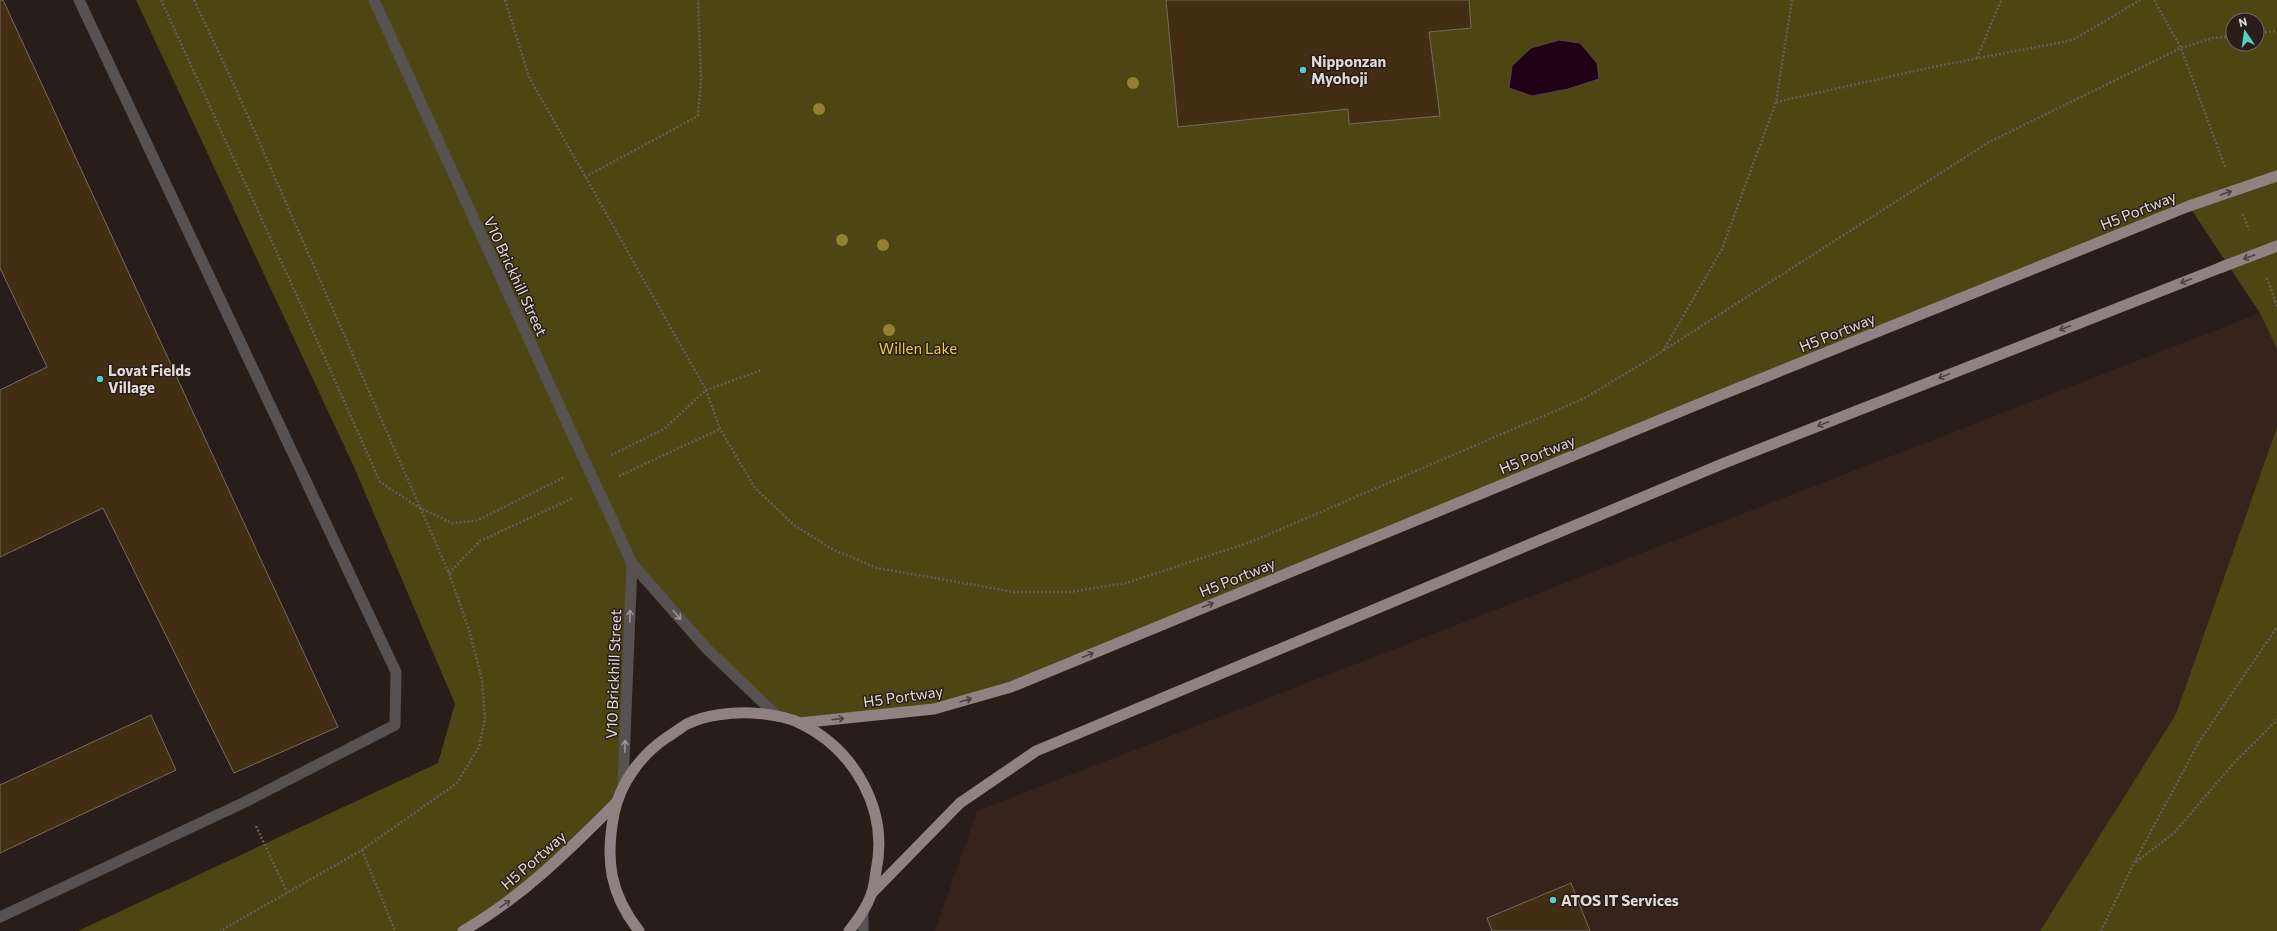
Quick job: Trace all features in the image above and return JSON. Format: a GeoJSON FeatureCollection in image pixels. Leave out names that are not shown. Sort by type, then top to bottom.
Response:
{"type":"FeatureCollection","features":[{"type":"Feature","properties":{"kind":"main road","name":"H5 Portway"},"geometry":{"type":"LineString","coordinates":[[799,723],[934,709],[1011,687],[1706,401],[2189,206],[2277,176]]}},
{"type":"Feature","properties":{"kind":"main road"},"geometry":{"type":"LineString","coordinates":[[872,893],[960,803],[1036,751],[1722,464],[2277,246]]}},
{"type":"Feature","properties":{"kind":"main road"},"geometry":{"type":"LineString","coordinates":[[639,931],[626,914],[612,878],[609,840],[616,802],[623,785],[650,749],[688,724],[731,712],[776,715],[799,723],[834,744],[860,776],[876,813],[880,853],[872,893],[863,913],[849,931]]}},
{"type":"Feature","properties":{"kind":"main road","name":"H5 Portway"},"geometry":{"type":"LineString","coordinates":[[468,928],[516,897],[581,838],[616,802]]}},
{"type":"Feature","properties":{"kind":"street"},"geometry":{"type":"LineString","coordinates":[[0,918],[245,802],[395,725],[396,672],[79,0]]}},
{"type":"Feature","properties":{"kind":"street","name":"V10 Brickhill Street"},"geometry":{"type":"LineString","coordinates":[[374,0],[632,564],[707,649],[776,715]]}},
{"type":"Feature","properties":{"kind":"street","name":"V10 Brickhill Street"},"geometry":{"type":"LineString","coordinates":[[623,785],[632,564]]}},
{"type":"Feature","properties":{"kind":"street"},"geometry":{"type":"LineString","coordinates":[[863,913],[864,931]]}},
{"type":"Feature","properties":{"kind":"path"},"geometry":{"type":"LineString","coordinates":[[161,0],[308,320],[380,482],[420,508],[452,523],[476,521],[566,477]]}},
{"type":"Feature","properties":{"kind":"path"},"geometry":{"type":"LineString","coordinates":[[194,0],[235,87],[449,574],[469,630],[482,680],[485,719],[479,748],[457,783],[362,850],[220,931]]}},
{"type":"Feature","properties":{"kind":"path"},"geometry":{"type":"LineString","coordinates":[[505,0],[529,76],[706,390],[720,429],[755,488],[794,525],[832,549],[877,568],[1014,592],[1070,592],[1126,583],[1251,542],[1583,399],[1663,351],[1989,142],[2181,48],[2213,38],[2225,37]]}},
{"type":"Feature","properties":{"kind":"path"},"geometry":{"type":"LineString","coordinates":[[585,176],[698,116],[701,80],[698,0]]}},
{"type":"Feature","properties":{"kind":"path"},"geometry":{"type":"LineString","coordinates":[[1663,351],[1722,249],[1776,102],[1792,0]]}},
{"type":"Feature","properties":{"kind":"path"},"geometry":{"type":"LineString","coordinates":[[1977,58],[2001,0]]}},
{"type":"Feature","properties":{"kind":"path"},"geometry":{"type":"LineString","coordinates":[[1776,102],[1977,58],[2073,40],[2140,0]]}},
{"type":"Feature","properties":{"kind":"path"},"geometry":{"type":"LineString","coordinates":[[2154,0],[2181,48],[2228,173]]}},
{"type":"Feature","properties":{"kind":"path"},"geometry":{"type":"LineString","coordinates":[[2265,32],[2277,31]]}},
{"type":"Feature","properties":{"kind":"path"},"geometry":{"type":"LineString","coordinates":[[2241,210],[2250,232]]}},
{"type":"Feature","properties":{"kind":"path"},"geometry":{"type":"LineString","coordinates":[[2266,276],[2277,306]]}},
{"type":"Feature","properties":{"kind":"path"},"geometry":{"type":"LineString","coordinates":[[608,456],[664,429],[706,390],[762,370]]}},
{"type":"Feature","properties":{"kind":"path"},"geometry":{"type":"LineString","coordinates":[[2101,931],[2134,863],[2199,742],[2277,627]]}},
{"type":"Feature","properties":{"kind":"path"},"geometry":{"type":"LineString","coordinates":[[2134,863],[2174,833],[2233,764],[2277,720]]}},
{"type":"Feature","properties":{"kind":"path"},"geometry":{"type":"LineString","coordinates":[[245,802],[287,892]]}},
{"type":"Feature","properties":{"kind":"path"},"geometry":{"type":"LineString","coordinates":[[362,850],[395,931]]}},
{"type":"Feature","properties":{"kind":"shaded area"},"geometry":{"type":"Polygon","coordinates":[[[1559,40],[1580,43],[1597,63],[1599,79],[1568,89],[1532,96],[1509,88],[1512,66],[1531,48],[1559,40]]]}},
{"type":"Feature","properties":{"kind":"shaded area"},"geometry":{"type":"Polygon","coordinates":[[[2260,313],[2277,349],[2277,427],[2176,714],[2040,931],[935,931],[977,811],[2260,313]]]}},
{"type":"Feature","properties":{"kind":"green space","name":"Willen Lake"},"geometry":{"type":"Polygon","coordinates":[[[136,0],[2277,0],[2277,349],[2260,313],[2189,206],[1011,687],[934,709],[799,723],[776,715],[633,565],[623,785],[616,802],[581,838],[463,931],[78,931],[438,763],[455,704],[354,467],[136,0]]]}},
{"type":"Feature","properties":{"kind":"green space"},"geometry":{"type":"Polygon","coordinates":[[[2277,427],[2277,931],[2040,931],[2176,714],[2277,427]]]}},
{"type":"Feature","properties":{"kind":"building","name":"Lovat Fields Village"},"geometry":{"type":"Polygon","coordinates":[[[0,0],[3,0],[338,727],[234,773],[103,508],[0,557],[0,390],[47,367],[0,268],[0,0]]]}},
{"type":"Feature","properties":{"kind":"building","name":"Nipponzan Myohoji"},"geometry":{"type":"Polygon","coordinates":[[[1166,0],[1469,0],[1471,28],[1429,32],[1440,116],[1349,124],[1348,109],[1178,127],[1166,0]]]}},
{"type":"Feature","properties":{"kind":"building"},"geometry":{"type":"Polygon","coordinates":[[[151,715],[176,770],[0,853],[0,785],[151,715]]]}},
{"type":"Feature","properties":{"kind":"building","name":"ATOS IT Services"},"geometry":{"type":"Polygon","coordinates":[[[1571,883],[1590,931],[1492,931],[1487,918],[1571,883]]]}},
{"type":"Feature","properties":{"kind":"place","name":"Nipponzan Myohoji"},"geometry":{"type":"Point","coordinates":[1303,70]}},
{"type":"Feature","properties":{"kind":"place","name":"Lovat Fields Village"},"geometry":{"type":"Point","coordinates":[100,379]}},
{"type":"Feature","properties":{"kind":"place","name":"ATOS IT Services"},"geometry":{"type":"Point","coordinates":[1553,900]}}]}
